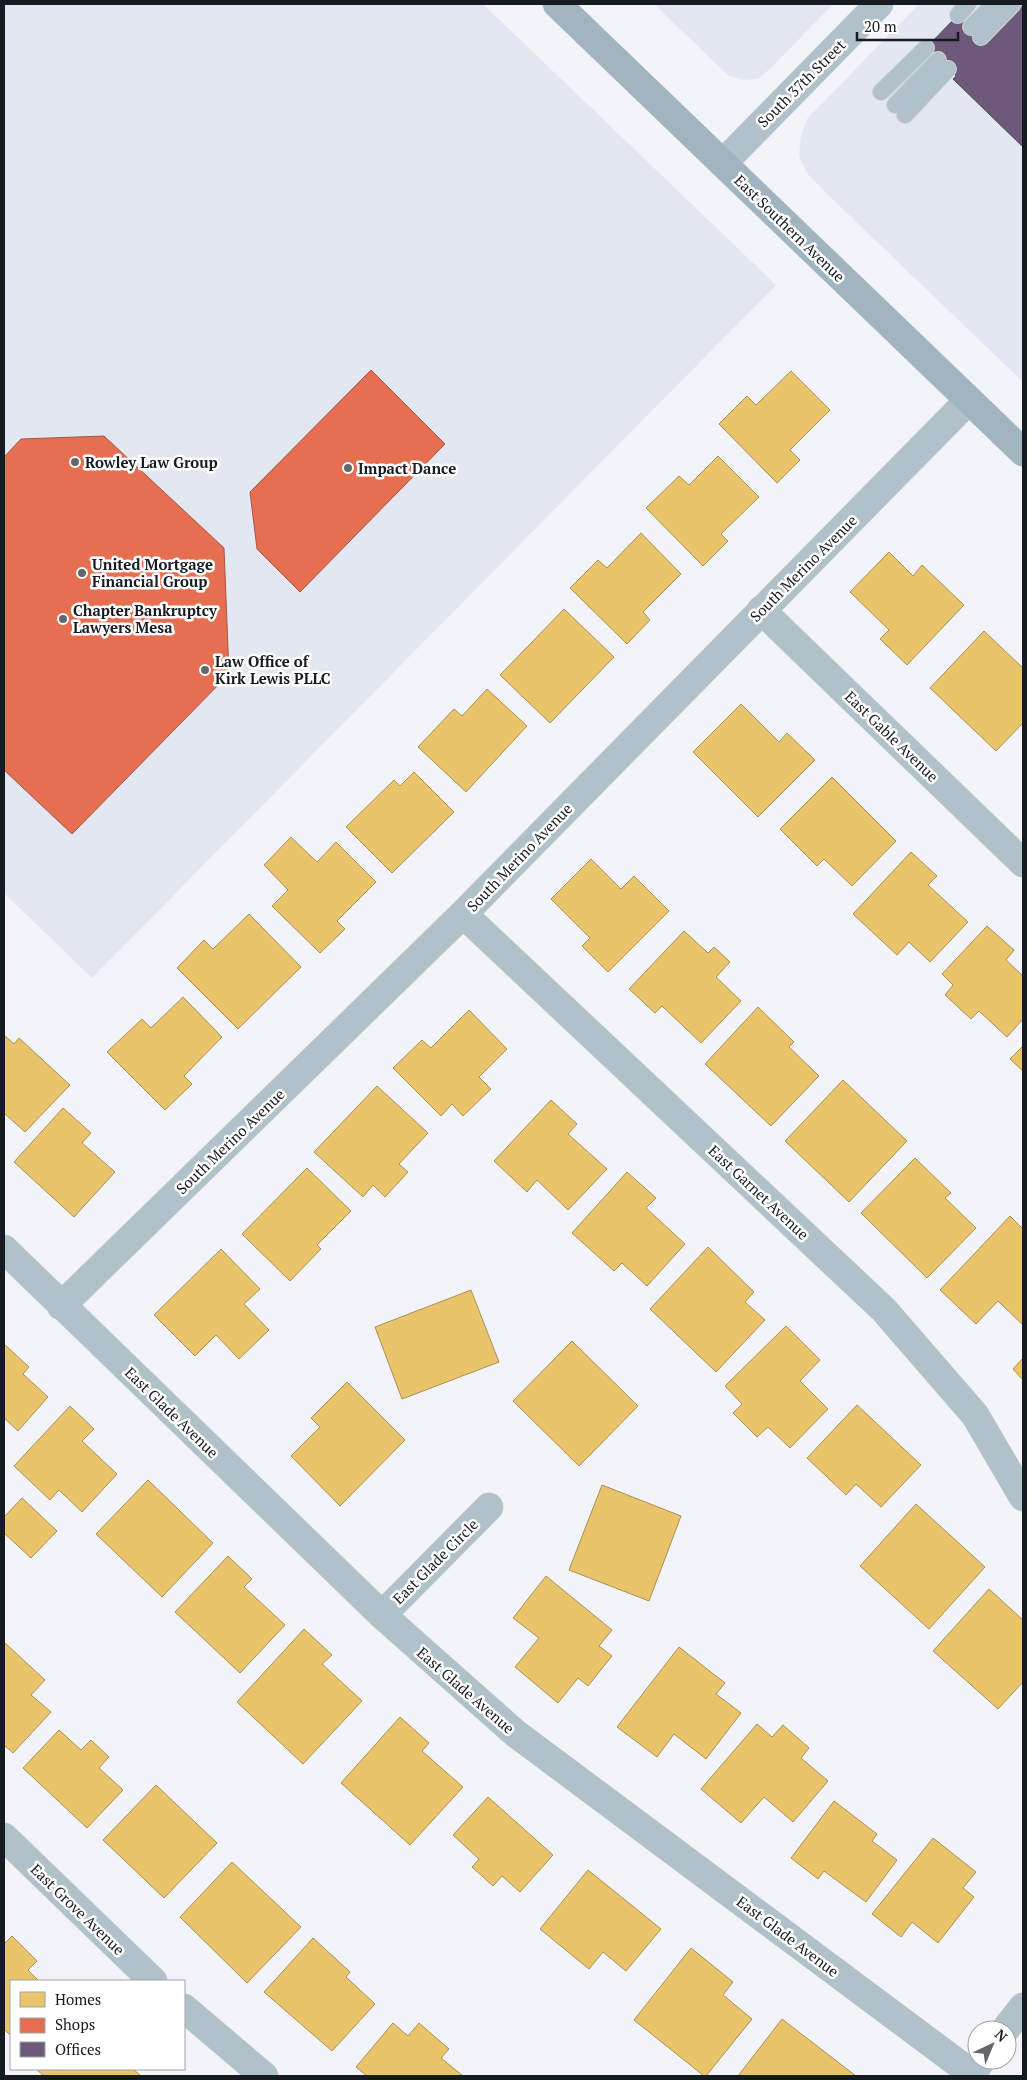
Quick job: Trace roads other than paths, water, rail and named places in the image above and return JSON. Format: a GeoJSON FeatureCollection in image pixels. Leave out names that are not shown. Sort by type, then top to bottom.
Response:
{"type":"FeatureCollection","features":[{"type":"Feature","properties":{"kind":"main road","name":"East Southern Avenue"},"geometry":{"type":"LineString","coordinates":[[557,4],[1023,452]]}},
{"type":"Feature","properties":{"kind":"street","name":"South 37th Street"},"geometry":{"type":"LineString","coordinates":[[723,163],[879,4]]}},
{"type":"Feature","properties":{"kind":"street","name":"South Merino Avenue"},"geometry":{"type":"LineString","coordinates":[[61,1306],[463,914],[969,400]]}},
{"type":"Feature","properties":{"kind":"street","name":"East Gable Avenue"},"geometry":{"type":"LineString","coordinates":[[761,610],[1023,863]]}},
{"type":"Feature","properties":{"kind":"street","name":"East Garnet Avenue"},"geometry":{"type":"LineString","coordinates":[[463,914],[884,1310],[975,1415],[1023,1497]]}},
{"type":"Feature","properties":{"kind":"street","name":"East Glade Avenue"},"geometry":{"type":"LineString","coordinates":[[4,1249],[382,1615],[515,1733],[974,2071]]}},
{"type":"Feature","properties":{"kind":"street","name":"East Glade Circle"},"geometry":{"type":"LineString","coordinates":[[382,1615],[489,1507]]}},
{"type":"Feature","properties":{"kind":"street","name":"East Grove Avenue"},"geometry":{"type":"LineString","coordinates":[[4,1837],[152,1980]]}},
{"type":"Feature","properties":{"kind":"street"},"geometry":{"type":"LineString","coordinates":[[1012,2020],[1023,2006]]}},
{"type":"Feature","properties":{"kind":"street"},"geometry":{"type":"LineString","coordinates":[[185,2009],[264,2076]]}},
{"type":"Feature","properties":{"kind":"lane"},"geometry":{"type":"LineString","coordinates":[[994,4],[976,32],[1013,4]]}},
{"type":"Feature","properties":{"kind":"lane"},"geometry":{"type":"LineString","coordinates":[[881,92],[926,48]]}},
{"type":"Feature","properties":{"kind":"lane"},"geometry":{"type":"LineString","coordinates":[[900,110],[943,64]]}},
{"type":"Feature","properties":{"kind":"place","name":"Rowley Law Group"},"geometry":{"type":"Point","coordinates":[75,462]}},
{"type":"Feature","properties":{"kind":"place","name":"Impact Dance"},"geometry":{"type":"Point","coordinates":[348,468]}},
{"type":"Feature","properties":{"kind":"place","name":"United Mortgage Financial Group"},"geometry":{"type":"Point","coordinates":[82,573]}},
{"type":"Feature","properties":{"kind":"place","name":"Chapter Bankruptcy Lawyers Mesa"},"geometry":{"type":"Point","coordinates":[63,619]}},
{"type":"Feature","properties":{"kind":"place","name":"Law Office of Kirk Lewis PLLC"},"geometry":{"type":"Point","coordinates":[205,670]}}]}
